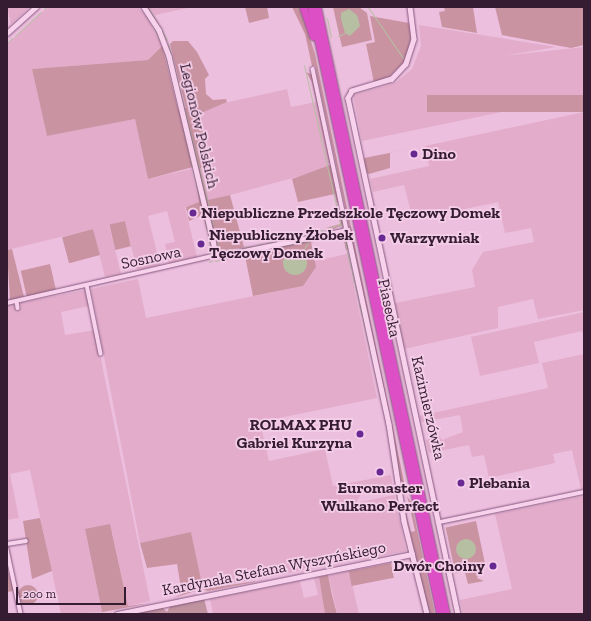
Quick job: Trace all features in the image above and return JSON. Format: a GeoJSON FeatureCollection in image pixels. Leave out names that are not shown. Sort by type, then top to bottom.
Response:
{"type":"FeatureCollection","features":[{"type":"Feature","properties":{"kind":"highway"},"geometry":{"type":"LineString","coordinates":[[303,7],[326,80]]}},
{"type":"Feature","properties":{"kind":"highway","name":"Piasecka"},"geometry":{"type":"LineString","coordinates":[[311,7],[440,614]]}},
{"type":"Feature","properties":{"kind":"highway","name":"Piasecka"},"geometry":{"type":"LineString","coordinates":[[317,7],[446,614]]}},
{"type":"Feature","properties":{"kind":"street"},"geometry":{"type":"LineString","coordinates":[[7,33],[36,7]]}},
{"type":"Feature","properties":{"kind":"street","name":"Legionów Polskich"},"geometry":{"type":"LineString","coordinates":[[144,7],[168,51],[217,255]]}},
{"type":"Feature","properties":{"kind":"street","name":"Kazimierzówka"},"geometry":{"type":"LineString","coordinates":[[410,7],[414,39],[406,64],[392,79],[349,95],[440,522]]}},
{"type":"Feature","properties":{"kind":"street"},"geometry":{"type":"LineString","coordinates":[[314,69],[412,554],[427,614]]}},
{"type":"Feature","properties":{"kind":"street","name":"Sosnowa"},"geometry":{"type":"LineString","coordinates":[[7,303],[87,286],[217,255],[346,230]]}},
{"type":"Feature","properties":{"kind":"street"},"geometry":{"type":"LineString","coordinates":[[87,286],[101,354]]}},
{"type":"Feature","properties":{"kind":"street"},"geometry":{"type":"LineString","coordinates":[[17,301],[18,308]]}},
{"type":"Feature","properties":{"kind":"street"},"geometry":{"type":"LineString","coordinates":[[458,614],[440,522],[584,492]]}},
{"type":"Feature","properties":{"kind":"street"},"geometry":{"type":"LineString","coordinates":[[7,544],[26,541]]}},
{"type":"Feature","properties":{"kind":"street"},"geometry":{"type":"LineString","coordinates":[[7,549],[21,614]]}},
{"type":"Feature","properties":{"kind":"street","name":"Kardynała Stefana Wyszyńskiego"},"geometry":{"type":"LineString","coordinates":[[117,614],[152,603],[412,554]]}},
{"type":"Feature","properties":{"kind":"shaded area"},"geometry":{"type":"Polygon","coordinates":[[[7,7],[30,7],[11,24],[7,7]]]}},
{"type":"Feature","properties":{"kind":"shaded area"},"geometry":{"type":"Polygon","coordinates":[[[48,7],[138,7],[147,18],[162,46],[148,60],[32,69],[47,136],[135,119],[148,179],[191,169],[199,202],[185,207],[197,257],[169,263],[165,244],[175,242],[167,211],[148,216],[160,265],[137,270],[125,221],[109,225],[121,274],[105,277],[93,229],[7,250],[7,44],[48,7]]]}},
{"type":"Feature","properties":{"kind":"shaded area"},"geometry":{"type":"Polygon","coordinates":[[[149,7],[192,7],[155,15],[149,7]]]}},
{"type":"Feature","properties":{"kind":"shaded area"},"geometry":{"type":"Polygon","coordinates":[[[245,7],[267,7],[269,18],[249,23],[245,7]]]}},
{"type":"Feature","properties":{"kind":"shaded area"},"geometry":{"type":"Polygon","coordinates":[[[292,7],[300,7],[315,54],[406,491],[401,492],[390,419],[315,66],[312,66],[305,34],[292,7]]]}},
{"type":"Feature","properties":{"kind":"shaded area"},"geometry":{"type":"Polygon","coordinates":[[[333,7],[359,7],[367,13],[372,40],[342,47],[333,7]]]}},
{"type":"Feature","properties":{"kind":"shaded area"},"geometry":{"type":"Polygon","coordinates":[[[444,7],[473,7],[477,33],[442,27],[439,12],[445,11],[444,7]]]}},
{"type":"Feature","properties":{"kind":"shaded area"},"geometry":{"type":"Polygon","coordinates":[[[495,7],[584,7],[584,45],[571,48],[502,35],[495,7]]]}},
{"type":"Feature","properties":{"kind":"shaded area"},"geometry":{"type":"Polygon","coordinates":[[[349,9],[357,15],[360,26],[350,36],[345,33],[341,19],[341,13],[349,9]]]}},
{"type":"Feature","properties":{"kind":"shaded area"},"geometry":{"type":"Polygon","coordinates":[[[370,16],[409,23],[412,36],[405,61],[390,76],[374,83],[366,44],[375,42],[370,16]]]}},
{"type":"Feature","properties":{"kind":"shaded area"},"geometry":{"type":"Polygon","coordinates":[[[419,25],[556,47],[502,56],[584,47],[584,95],[362,141],[353,95],[395,83],[412,69],[421,46],[419,25]]]}},
{"type":"Feature","properties":{"kind":"shaded area"},"geometry":{"type":"Polygon","coordinates":[[[173,41],[188,41],[197,52],[209,75],[205,79],[206,94],[213,100],[226,99],[227,102],[201,113],[207,166],[200,168],[208,200],[230,195],[244,247],[254,246],[219,251],[209,214],[211,211],[208,212],[193,167],[148,179],[135,119],[47,136],[32,69],[148,60],[162,46],[178,109],[186,108],[170,44],[173,41]]]}},
{"type":"Feature","properties":{"kind":"shaded area"},"geometry":{"type":"Polygon","coordinates":[[[306,72],[313,75],[332,162],[329,163],[312,82],[306,72]]]}},
{"type":"Feature","properties":{"kind":"shaded area"},"geometry":{"type":"Polygon","coordinates":[[[287,89],[291,107],[316,102],[330,168],[208,201],[200,167],[207,166],[201,113],[211,106],[287,89]]]}},
{"type":"Feature","properties":{"kind":"shaded area"},"geometry":{"type":"Polygon","coordinates":[[[427,95],[584,95],[584,112],[427,112],[427,95]]]}},
{"type":"Feature","properties":{"kind":"shaded area"},"geometry":{"type":"Polygon","coordinates":[[[584,112],[584,310],[538,319],[533,299],[498,307],[498,328],[404,349],[395,303],[475,287],[472,270],[483,252],[534,242],[531,228],[505,233],[498,202],[413,220],[404,185],[373,192],[370,179],[429,166],[425,146],[584,112]]]}},
{"type":"Feature","properties":{"kind":"shaded area"},"geometry":{"type":"Polygon","coordinates":[[[425,146],[390,153],[390,168],[369,174],[365,172],[364,158],[425,146]]]}},
{"type":"Feature","properties":{"kind":"shaded area"},"geometry":{"type":"Polygon","coordinates":[[[333,164],[336,177],[332,181],[336,180],[341,202],[337,203],[335,194],[298,202],[292,179],[333,164]]]}},
{"type":"Feature","properties":{"kind":"shaded area"},"geometry":{"type":"Polygon","coordinates":[[[194,170],[205,218],[201,220],[200,216],[189,221],[186,207],[199,202],[194,170]]]}},
{"type":"Feature","properties":{"kind":"shaded area"},"geometry":{"type":"Polygon","coordinates":[[[338,206],[342,206],[344,225],[327,231],[326,228],[340,224],[338,206]]]}},
{"type":"Feature","properties":{"kind":"shaded area"},"geometry":{"type":"Polygon","coordinates":[[[125,221],[131,246],[115,250],[109,225],[125,221]]]}},
{"type":"Feature","properties":{"kind":"shaded area"},"geometry":{"type":"Polygon","coordinates":[[[93,229],[100,255],[69,263],[62,237],[93,229]]]}},
{"type":"Feature","properties":{"kind":"shaded area"},"geometry":{"type":"Polygon","coordinates":[[[344,233],[350,249],[346,250],[343,236],[311,242],[316,267],[303,286],[253,296],[245,256],[241,254],[257,253],[257,250],[269,248],[271,250],[272,247],[344,233]]]}},
{"type":"Feature","properties":{"kind":"shaded area"},"geometry":{"type":"Polygon","coordinates":[[[12,249],[24,297],[10,301],[7,250],[12,249]]]}},
{"type":"Feature","properties":{"kind":"shaded area"},"geometry":{"type":"Polygon","coordinates":[[[295,251],[300,252],[306,258],[306,268],[300,274],[295,275],[290,274],[284,268],[283,263],[284,258],[290,252],[295,251]]]}},
{"type":"Feature","properties":{"kind":"shaded area"},"geometry":{"type":"Polygon","coordinates":[[[347,254],[377,398],[260,422],[269,461],[325,449],[333,486],[391,475],[393,489],[388,493],[374,491],[361,494],[356,503],[394,495],[406,551],[203,589],[191,532],[140,543],[91,289],[138,279],[146,318],[303,286],[315,261],[347,254]]]}},
{"type":"Feature","properties":{"kind":"shaded area"},"geometry":{"type":"Polygon","coordinates":[[[50,264],[56,290],[27,297],[21,271],[50,264]]]}},
{"type":"Feature","properties":{"kind":"shaded area"},"geometry":{"type":"Polygon","coordinates":[[[85,290],[89,306],[61,312],[65,335],[95,330],[150,601],[128,606],[112,532],[85,530],[102,612],[61,614],[30,470],[10,474],[19,518],[7,520],[7,306],[13,305],[16,309],[21,308],[21,303],[85,290]]]}},
{"type":"Feature","properties":{"kind":"shaded area"},"geometry":{"type":"Polygon","coordinates":[[[584,312],[584,338],[582,331],[534,342],[539,363],[480,376],[471,337],[584,312]]]}},
{"type":"Feature","properties":{"kind":"shaded area"},"geometry":{"type":"Polygon","coordinates":[[[584,354],[584,488],[581,489],[572,450],[553,454],[555,463],[489,478],[484,455],[472,457],[469,445],[429,453],[426,440],[439,436],[442,440],[463,432],[460,415],[421,422],[419,416],[548,388],[542,363],[584,354]]]}},
{"type":"Feature","properties":{"kind":"shaded area"},"geometry":{"type":"Polygon","coordinates":[[[401,494],[411,532],[415,531],[407,496],[411,502],[435,614],[429,614],[401,494]]]}},
{"type":"Feature","properties":{"kind":"shaded area"},"geometry":{"type":"Polygon","coordinates":[[[584,496],[584,614],[463,614],[460,600],[512,589],[495,514],[584,496]]]}},
{"type":"Feature","properties":{"kind":"shaded area"},"geometry":{"type":"Polygon","coordinates":[[[40,518],[52,571],[32,579],[23,521],[40,518]]]}},
{"type":"Feature","properties":{"kind":"shaded area"},"geometry":{"type":"Polygon","coordinates":[[[476,521],[486,567],[455,573],[446,527],[476,521]]]}},
{"type":"Feature","properties":{"kind":"shaded area"},"geometry":{"type":"Polygon","coordinates":[[[110,524],[128,606],[151,603],[92,614],[102,612],[85,529],[110,524]]]}},
{"type":"Feature","properties":{"kind":"shaded area"},"geometry":{"type":"Polygon","coordinates":[[[191,532],[203,589],[270,579],[208,591],[202,589],[173,598],[182,594],[177,564],[147,568],[140,543],[191,532]]]}},
{"type":"Feature","properties":{"kind":"shaded area"},"geometry":{"type":"Polygon","coordinates":[[[466,539],[473,542],[476,549],[473,556],[466,559],[459,556],[456,549],[459,542],[466,539]]]}},
{"type":"Feature","properties":{"kind":"shaded area"},"geometry":{"type":"Polygon","coordinates":[[[391,563],[394,578],[352,586],[349,571],[391,563]]]}},
{"type":"Feature","properties":{"kind":"shaded area"},"geometry":{"type":"Polygon","coordinates":[[[7,568],[14,591],[7,592],[7,568]]]}},
{"type":"Feature","properties":{"kind":"shaded area"},"geometry":{"type":"Polygon","coordinates":[[[481,569],[477,578],[484,581],[468,584],[465,573],[481,569]]]}},
{"type":"Feature","properties":{"kind":"shaded area"},"geometry":{"type":"Polygon","coordinates":[[[349,571],[359,614],[337,614],[329,576],[349,571]]]}},
{"type":"Feature","properties":{"kind":"shaded area"},"geometry":{"type":"Polygon","coordinates":[[[328,575],[337,614],[325,614],[319,577],[328,575]]]}},
{"type":"Feature","properties":{"kind":"shaded area"},"geometry":{"type":"Polygon","coordinates":[[[319,577],[325,614],[213,614],[210,599],[300,581],[304,598],[318,595],[314,578],[319,577]]]}},
{"type":"Feature","properties":{"kind":"shaded area"},"geometry":{"type":"Polygon","coordinates":[[[28,585],[35,588],[38,595],[35,602],[28,605],[21,602],[18,595],[21,588],[28,585]]]}},
{"type":"Feature","properties":{"kind":"shaded area"},"geometry":{"type":"Polygon","coordinates":[[[204,599],[208,614],[133,613],[162,607],[167,612],[170,606],[204,599]]]}},
{"type":"Feature","properties":{"kind":"waterway"},"geometry":{"type":"LineString","coordinates":[[141,7],[147,15]]}},
{"type":"Feature","properties":{"kind":"waterway"},"geometry":{"type":"LineString","coordinates":[[148,7],[167,40]]}},
{"type":"Feature","properties":{"kind":"waterway"},"geometry":{"type":"LineString","coordinates":[[368,7],[403,58]]}},
{"type":"Feature","properties":{"kind":"waterway"},"geometry":{"type":"LineString","coordinates":[[15,36],[41,12]]}},
{"type":"Feature","properties":{"kind":"waterway"},"geometry":{"type":"LineString","coordinates":[[327,18],[331,37]]}},
{"type":"Feature","properties":{"kind":"waterway"},"geometry":{"type":"LineString","coordinates":[[152,23],[160,40]]}},
{"type":"Feature","properties":{"kind":"waterway"},"geometry":{"type":"LineString","coordinates":[[338,36],[345,33]]}},
{"type":"Feature","properties":{"kind":"waterway"},"geometry":{"type":"LineString","coordinates":[[7,43],[12,38]]}},
{"type":"Feature","properties":{"kind":"waterway"},"geometry":{"type":"LineString","coordinates":[[168,43],[184,107]]}},
{"type":"Feature","properties":{"kind":"waterway"},"geometry":{"type":"LineString","coordinates":[[164,50],[179,108]]}},
{"type":"Feature","properties":{"kind":"waterway"},"geometry":{"type":"LineString","coordinates":[[304,65],[341,227]]}},
{"type":"Feature","properties":{"kind":"waterway"},"geometry":{"type":"LineString","coordinates":[[314,81],[331,162]]}},
{"type":"Feature","properties":{"kind":"waterway"},"geometry":{"type":"LineString","coordinates":[[185,110],[210,211]]}},
{"type":"Feature","properties":{"kind":"waterway"},"geometry":{"type":"LineString","coordinates":[[180,112],[192,167]]}},
{"type":"Feature","properties":{"kind":"waterway"},"geometry":{"type":"LineString","coordinates":[[332,169],[334,178]]}},
{"type":"Feature","properties":{"kind":"waterway"},"geometry":{"type":"LineString","coordinates":[[193,170],[205,219]]}},
{"type":"Feature","properties":{"kind":"waterway"},"geometry":{"type":"LineString","coordinates":[[335,181],[339,203]]}},
{"type":"Feature","properties":{"kind":"waterway"},"geometry":{"type":"LineString","coordinates":[[326,229],[343,223],[340,206]]}},
{"type":"Feature","properties":{"kind":"waterway"},"geometry":{"type":"LineString","coordinates":[[211,214],[213,225]]}},
{"type":"Feature","properties":{"kind":"waterway"},"geometry":{"type":"LineString","coordinates":[[205,222],[208,233]]}},
{"type":"Feature","properties":{"kind":"waterway"},"geometry":{"type":"LineString","coordinates":[[214,227],[219,250],[240,249]]}},
{"type":"Feature","properties":{"kind":"waterway"},"geometry":{"type":"LineString","coordinates":[[310,233],[323,230]]}},
{"type":"Feature","properties":{"kind":"waterway"},"geometry":{"type":"LineString","coordinates":[[343,233],[347,250]]}},
{"type":"Feature","properties":{"kind":"waterway"},"geometry":{"type":"LineString","coordinates":[[297,236],[307,234]]}},
{"type":"Feature","properties":{"kind":"waterway"},"geometry":{"type":"LineString","coordinates":[[302,252],[309,241],[341,234],[349,250]]}},
{"type":"Feature","properties":{"kind":"waterway"},"geometry":{"type":"LineString","coordinates":[[209,236],[210,255]]}},
{"type":"Feature","properties":{"kind":"waterway"},"geometry":{"type":"LineString","coordinates":[[289,238],[294,237]]}},
{"type":"Feature","properties":{"kind":"waterway"},"geometry":{"type":"LineString","coordinates":[[279,241],[285,239]]}},
{"type":"Feature","properties":{"kind":"waterway"},"geometry":{"type":"LineString","coordinates":[[267,243],[275,241]]}},
{"type":"Feature","properties":{"kind":"waterway"},"geometry":{"type":"LineString","coordinates":[[272,248],[309,241]]}},
{"type":"Feature","properties":{"kind":"waterway"},"geometry":{"type":"LineString","coordinates":[[257,245],[263,244]]}},
{"type":"Feature","properties":{"kind":"waterway"},"geometry":{"type":"LineString","coordinates":[[242,248],[254,246]]}},
{"type":"Feature","properties":{"kind":"waterway"},"geometry":{"type":"LineString","coordinates":[[257,252],[269,249]]}},
{"type":"Feature","properties":{"kind":"waterway"},"geometry":{"type":"LineString","coordinates":[[249,253],[255,252]]}},
{"type":"Feature","properties":{"kind":"waterway"},"geometry":{"type":"LineString","coordinates":[[347,252],[351,270]]}},
{"type":"Feature","properties":{"kind":"waterway"},"geometry":{"type":"LineString","coordinates":[[349,252],[353,269]]}},
{"type":"Feature","properties":{"kind":"waterway"},"geometry":{"type":"LineString","coordinates":[[241,255],[246,254]]}},
{"type":"Feature","properties":{"kind":"waterway"},"geometry":{"type":"LineString","coordinates":[[226,258],[238,256]]}},
{"type":"Feature","properties":{"kind":"waterway"},"geometry":{"type":"LineString","coordinates":[[215,261],[224,259]]}},
{"type":"Feature","properties":{"kind":"waterway"},"geometry":{"type":"LineString","coordinates":[[352,272],[354,283]]}},
{"type":"Feature","properties":{"kind":"waterway"},"geometry":{"type":"LineString","coordinates":[[354,272],[356,282]]}},
{"type":"Feature","properties":{"kind":"waterway"},"geometry":{"type":"LineString","coordinates":[[355,285],[359,301]]}},
{"type":"Feature","properties":{"kind":"waterway"},"geometry":{"type":"LineString","coordinates":[[356,285],[360,301]]}},
{"type":"Feature","properties":{"kind":"waterway"},"geometry":{"type":"LineString","coordinates":[[359,304],[362,316]]}},
{"type":"Feature","properties":{"kind":"waterway"},"geometry":{"type":"LineString","coordinates":[[360,304],[363,316]]}},
{"type":"Feature","properties":{"kind":"waterway"},"geometry":{"type":"LineString","coordinates":[[363,318],[366,331]]}},
{"type":"Feature","properties":{"kind":"waterway"},"geometry":{"type":"LineString","coordinates":[[363,319],[366,332]]}},
{"type":"Feature","properties":{"kind":"waterway"},"geometry":{"type":"LineString","coordinates":[[366,334],[370,350]]}},
{"type":"Feature","properties":{"kind":"waterway"},"geometry":{"type":"LineString","coordinates":[[371,352],[374,368]]}},
{"type":"Feature","properties":{"kind":"waterway"},"geometry":{"type":"LineString","coordinates":[[375,373],[378,387]]}},
{"type":"Feature","properties":{"kind":"waterway"},"geometry":{"type":"LineString","coordinates":[[379,389],[380,394]]}},
{"type":"Feature","properties":{"kind":"place","name":"Dino"},"geometry":{"type":"Point","coordinates":[414,154]}},
{"type":"Feature","properties":{"kind":"place","name":"Niepubliczne Przedszkole Tęczowy Domek"},"geometry":{"type":"Point","coordinates":[193,213]}},
{"type":"Feature","properties":{"kind":"place","name":"Warzywniak"},"geometry":{"type":"Point","coordinates":[382,238]}},
{"type":"Feature","properties":{"kind":"place","name":"Niepubliczny Żłobek Tęczowy Domek"},"geometry":{"type":"Point","coordinates":[201,244]}},
{"type":"Feature","properties":{"kind":"place","name":"ROLMAX PHU Gabriel Kurzyna"},"geometry":{"type":"Point","coordinates":[360,434]}},
{"type":"Feature","properties":{"kind":"place","name":"Euromaster Wulkano Perfect"},"geometry":{"type":"Point","coordinates":[380,472]}},
{"type":"Feature","properties":{"kind":"place","name":"Plebania"},"geometry":{"type":"Point","coordinates":[461,483]}},
{"type":"Feature","properties":{"kind":"place","name":"Dwór Choiny"},"geometry":{"type":"Point","coordinates":[493,566]}}]}
